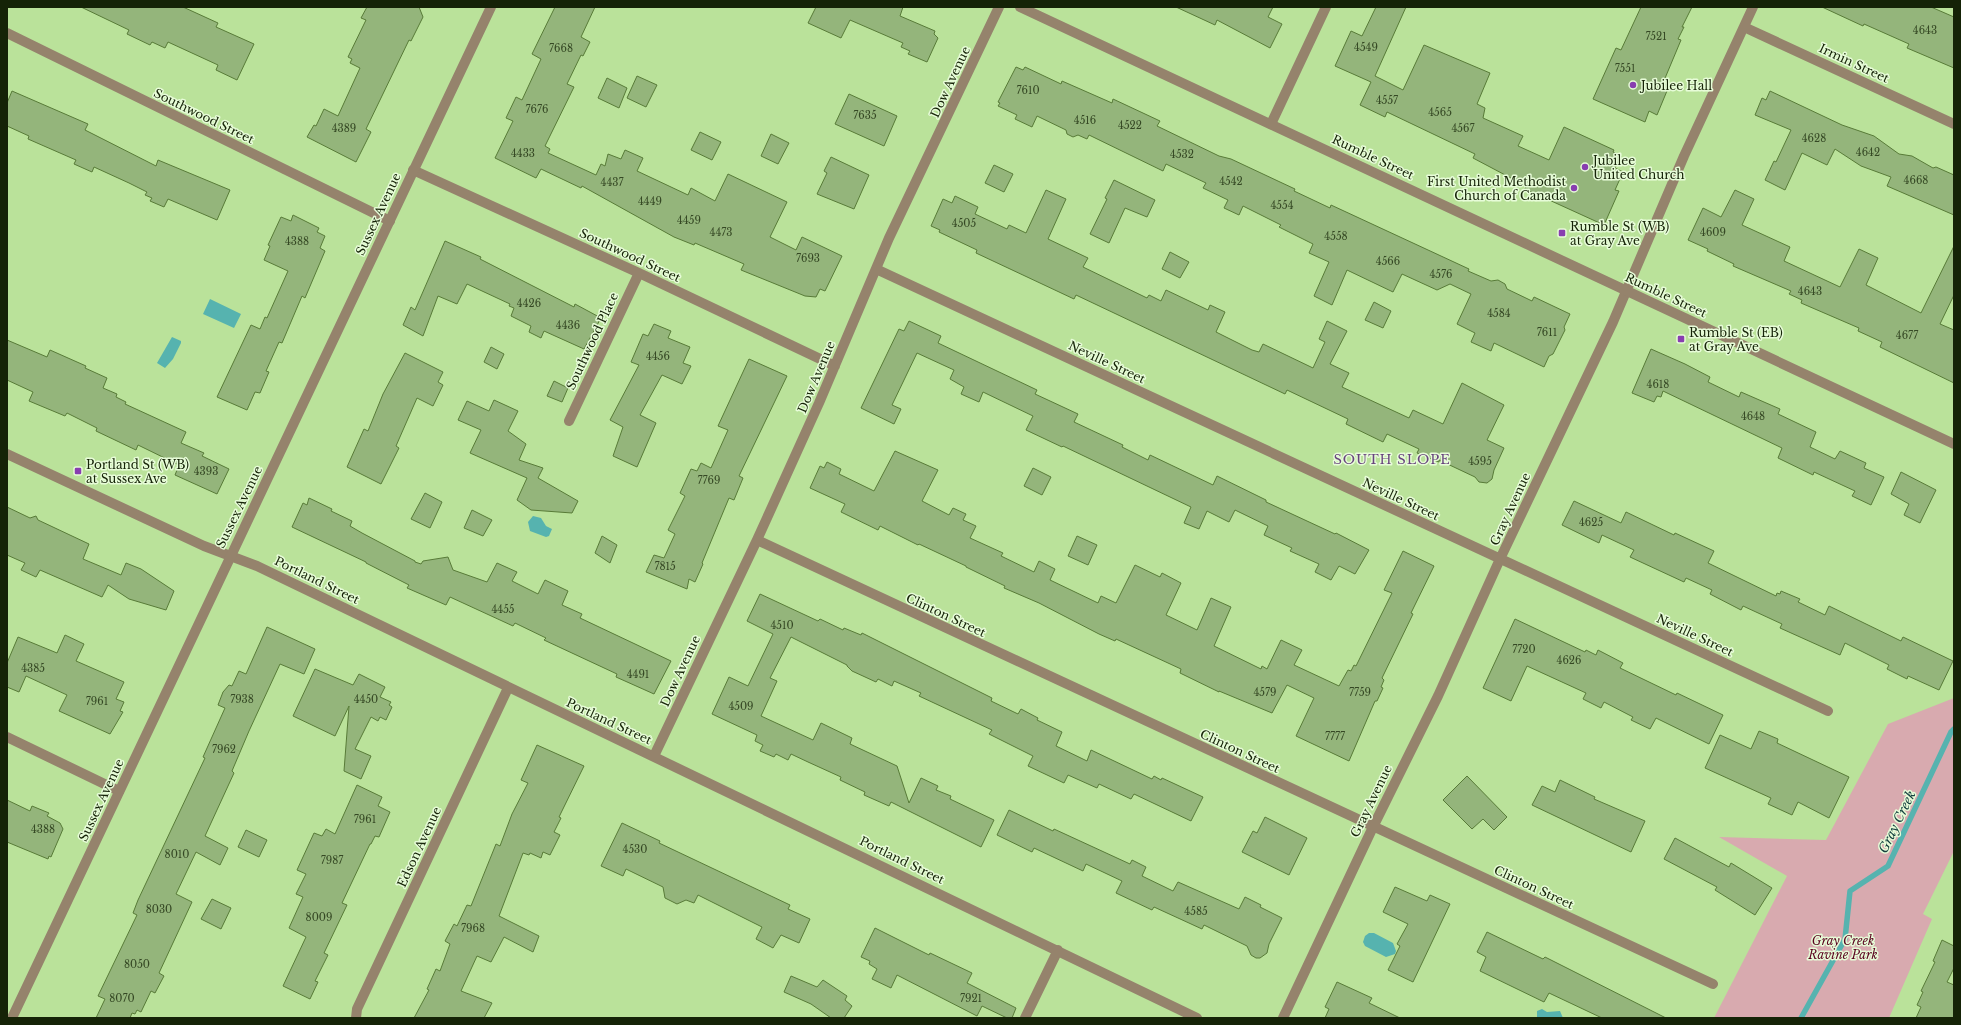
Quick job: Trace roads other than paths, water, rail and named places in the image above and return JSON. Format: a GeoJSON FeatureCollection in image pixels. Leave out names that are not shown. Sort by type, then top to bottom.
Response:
{"type":"FeatureCollection","features":[{"type":"Feature","properties":{"kind":"street","name":"Sussex Avenue"},"geometry":{"type":"LineString","coordinates":[[11,1016],[491,7]]}},
{"type":"Feature","properties":{"kind":"street","name":"Dow Avenue"},"geometry":{"type":"LineString","coordinates":[[654,756],[757,540],[835,366],[876,269],[999,7]]}},
{"type":"Feature","properties":{"kind":"street","name":"Rumble Street"},"geometry":{"type":"LineString","coordinates":[[1020,7],[1954,444]]}},
{"type":"Feature","properties":{"kind":"street"},"geometry":{"type":"LineString","coordinates":[[1271,124],[1326,7]]}},
{"type":"Feature","properties":{"kind":"street","name":"Gray Avenue"},"geometry":{"type":"LineString","coordinates":[[1283,1018],[1373,827],[1438,696],[1500,559],[1626,291],[1684,156],[1753,7]]}},
{"type":"Feature","properties":{"kind":"street","name":"Irmin Street"},"geometry":{"type":"LineString","coordinates":[[1744,27],[1954,124]]}},
{"type":"Feature","properties":{"kind":"street","name":"Southwood Street"},"geometry":{"type":"LineString","coordinates":[[7,33],[256,157],[390,221]]}},
{"type":"Feature","properties":{"kind":"street","name":"Southwood Street"},"geometry":{"type":"LineString","coordinates":[[413,170],[639,273],[835,366]]}},
{"type":"Feature","properties":{"kind":"street","name":"Neville Street"},"geometry":{"type":"LineString","coordinates":[[876,269],[1828,711]]}},
{"type":"Feature","properties":{"kind":"street","name":"Southwood Place"},"geometry":{"type":"LineString","coordinates":[[569,421],[639,273]]}},
{"type":"Feature","properties":{"kind":"street","name":"Portland Street"},"geometry":{"type":"LineString","coordinates":[[7,454],[204,546],[257,566],[508,688],[654,756],[1198,1018]]}},
{"type":"Feature","properties":{"kind":"street","name":"Clinton Street"},"geometry":{"type":"LineString","coordinates":[[757,540],[1713,984]]}},
{"type":"Feature","properties":{"kind":"street","name":"Edson Avenue"},"geometry":{"type":"LineString","coordinates":[[356,1018],[357,1009],[508,688]]}},
{"type":"Feature","properties":{"kind":"street"},"geometry":{"type":"LineString","coordinates":[[7,737],[119,790]]}},
{"type":"Feature","properties":{"kind":"street"},"geometry":{"type":"LineString","coordinates":[[1025,1018],[1058,950]]}},
{"type":"Feature","properties":{"kind":"water"},"geometry":{"type":"Polygon","coordinates":[[[210,299],[241,314],[234,328],[203,314],[210,299]]]}},
{"type":"Feature","properties":{"kind":"water"},"geometry":{"type":"Polygon","coordinates":[[[172,337],[181,341],[181,343],[173,359],[165,368],[157,363],[172,337]]]}},
{"type":"Feature","properties":{"kind":"water"},"geometry":{"type":"Polygon","coordinates":[[[533,516],[541,518],[546,526],[552,529],[549,536],[546,537],[530,531],[528,522],[533,516]]]}},
{"type":"Feature","properties":{"kind":"water"},"geometry":{"type":"Polygon","coordinates":[[[1369,933],[1374,933],[1393,943],[1396,951],[1395,954],[1386,957],[1365,946],[1363,942],[1365,936],[1369,933]]]}},
{"type":"Feature","properties":{"kind":"water"},"geometry":{"type":"Polygon","coordinates":[[[1542,1009],[1547,1012],[1560,1011],[1563,1018],[1537,1018],[1537,1011],[1542,1009]]]}},
{"type":"Feature","properties":{"kind":"waterway","name":"Gray Creek"},"geometry":{"type":"LineString","coordinates":[[1801,1018],[1845,939],[1850,891],[1888,866],[1951,732],[1954,729]]}},
{"type":"Feature","properties":{"kind":"place","name":"Jubilee Hall"},"geometry":{"type":"Point","coordinates":[1633,85]}},
{"type":"Feature","properties":{"kind":"place","name":"Jubilee United Church"},"geometry":{"type":"Point","coordinates":[1585,167]}},
{"type":"Feature","properties":{"kind":"place","name":"First United Methodist Church of Canada"},"geometry":{"type":"Point","coordinates":[1574,188]}},
{"type":"Feature","properties":{"kind":"place","name":"Rumble St (WB) at Gray Ave"},"geometry":{"type":"Point","coordinates":[1562,233]}},
{"type":"Feature","properties":{"kind":"place","name":"Rumble St (EB) at Gray Ave"},"geometry":{"type":"Point","coordinates":[1681,339]}},
{"type":"Feature","properties":{"kind":"place","name":"Portland St (WB) at Sussex Ave"},"geometry":{"type":"Point","coordinates":[78,471]}},
{"type":"Feature","properties":{"kind":"district","name":"SOUTH SLOPE"},"geometry":{"type":"Point","coordinates":[1392,459]}},
{"type":"Feature","properties":{"kind":"park label","name":"Gray Creek Ravine Park"},"geometry":{"type":"Point","coordinates":[1843,947]}}]}
